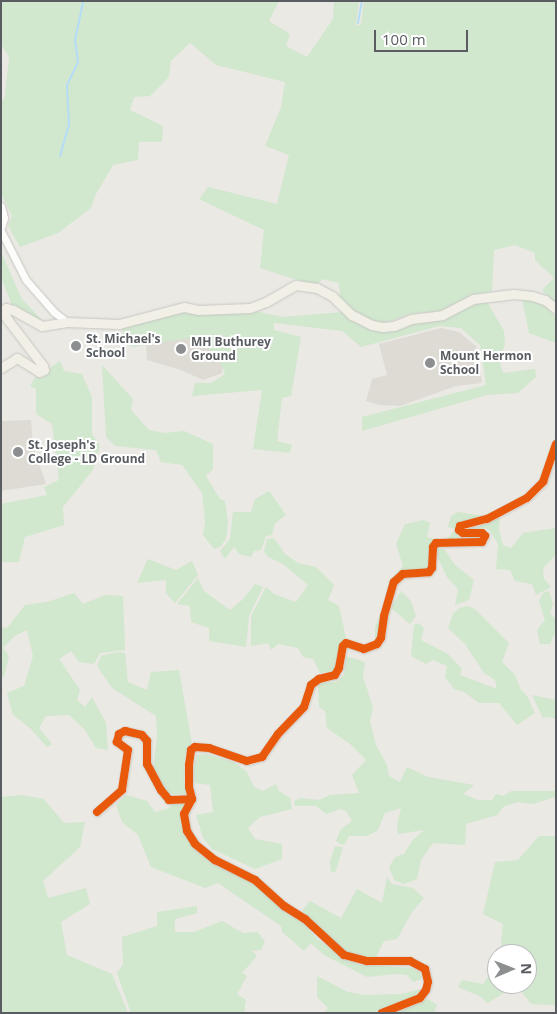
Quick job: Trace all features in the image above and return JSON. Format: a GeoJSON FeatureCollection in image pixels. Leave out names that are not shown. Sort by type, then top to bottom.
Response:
{"type":"FeatureCollection","features":[{"type":"Feature","properties":{"kind":"main road"},"geometry":{"type":"LineString","coordinates":[[1,368],[12,359],[17,358],[39,372],[44,370],[44,366],[8,320],[5,315],[6,308],[42,326],[67,322],[119,324],[184,307],[198,310],[250,308],[266,302],[296,285],[317,288],[332,296],[352,315],[372,325],[382,327],[394,326],[411,319],[442,315],[473,299],[514,294],[545,300],[556,310]]}},
{"type":"Feature","properties":{"kind":"street"},"geometry":{"type":"LineString","coordinates":[[1,206],[4,218],[1,227]]}},
{"type":"Feature","properties":{"kind":"street"},"geometry":{"type":"LineString","coordinates":[[1,231],[26,280],[54,312],[67,322]]}},
{"type":"Feature","properties":{"kind":"street"},"geometry":{"type":"LineString","coordinates":[[382,1013],[420,998],[426,990],[428,982],[425,968],[410,960],[367,961],[344,955],[305,919],[284,906],[255,880],[220,864],[196,844],[187,831],[184,814],[192,799],[189,780],[191,750],[195,747],[209,748],[247,761],[262,757],[278,734],[304,707],[311,685],[319,679],[335,675],[339,668],[343,646],[346,643],[364,649],[377,644],[381,638],[384,616],[394,582],[403,574],[429,572],[432,568],[433,546],[436,543],[482,542],[485,536],[482,533],[463,533],[459,530],[460,526],[487,519],[527,498],[543,482],[556,444]]}},
{"type":"Feature","properties":{"kind":"street"},"geometry":{"type":"LineString","coordinates":[[97,812],[122,790],[128,750],[117,742],[119,734],[125,731],[142,736],[147,741],[147,764],[165,797],[170,800],[192,799]]}},
{"type":"Feature","properties":{"kind":"shaded area","name":"Mount Hermon School"},"geometry":{"type":"Polygon","coordinates":[[[441,328],[459,332],[477,347],[471,357],[480,368],[482,383],[456,386],[400,406],[379,405],[366,401],[372,379],[387,375],[379,344],[441,328]]]}},
{"type":"Feature","properties":{"kind":"shaded area","name":"MH Buthurey Ground"},"geometry":{"type":"Polygon","coordinates":[[[183,333],[207,341],[223,357],[222,373],[203,380],[181,370],[147,360],[146,341],[183,333]]]}},
{"type":"Feature","properties":{"kind":"shaded area","name":"St. Joseph's College - LD Ground"},"geometry":{"type":"Polygon","coordinates":[[[31,420],[33,447],[46,484],[1,491],[1,421],[31,420]]]}},
{"type":"Feature","properties":{"kind":"green space"},"geometry":{"type":"Polygon","coordinates":[[[1,1],[279,1],[269,21],[290,34],[286,46],[307,57],[333,19],[334,1],[359,1],[356,26],[361,24],[364,1],[556,1],[556,305],[542,290],[554,278],[535,260],[535,253],[515,245],[494,250],[492,291],[470,296],[441,311],[409,314],[383,324],[369,320],[350,308],[340,298],[339,283],[322,279],[316,286],[260,268],[264,230],[199,199],[208,187],[277,204],[289,155],[265,146],[281,107],[285,82],[216,65],[190,43],[171,61],[169,77],[150,96],[134,97],[130,110],[163,126],[162,142],[139,142],[138,160],[113,165],[96,194],[91,208],[58,233],[20,247],[8,226],[12,216],[1,193],[1,104],[5,96],[9,57],[1,44],[1,1]]]}},
{"type":"Feature","properties":{"kind":"green space"},"geometry":{"type":"Polygon","coordinates":[[[1,252],[22,299],[43,321],[42,323],[12,305],[1,277],[1,252]]]}},
{"type":"Feature","properties":{"kind":"green space"},"geometry":{"type":"Polygon","coordinates":[[[522,299],[545,304],[552,314],[556,316],[556,343],[529,333],[522,299]]]}},
{"type":"Feature","properties":{"kind":"green space"},"geometry":{"type":"Polygon","coordinates":[[[470,303],[488,303],[504,331],[505,345],[499,358],[503,373],[535,369],[536,377],[518,393],[487,395],[362,431],[362,417],[486,385],[480,345],[461,328],[439,326],[361,347],[342,331],[274,323],[274,330],[301,337],[291,396],[282,398],[277,441],[292,445],[290,453],[253,449],[262,390],[192,396],[195,383],[211,383],[225,374],[219,358],[205,345],[188,338],[134,347],[121,343],[123,327],[184,311],[254,311],[283,317],[343,312],[382,329],[470,303]]]}},
{"type":"Feature","properties":{"kind":"green space"},"geometry":{"type":"Polygon","coordinates":[[[60,361],[64,371],[82,374],[92,397],[92,434],[100,446],[93,470],[63,507],[64,525],[25,537],[19,562],[2,562],[1,504],[47,495],[44,487],[59,480],[52,424],[36,414],[36,389],[30,386],[36,376],[42,378],[51,367],[60,361]]]}},
{"type":"Feature","properties":{"kind":"green space"},"geometry":{"type":"Polygon","coordinates":[[[102,365],[133,399],[131,410],[149,430],[165,433],[184,431],[213,444],[213,469],[206,476],[220,499],[225,501],[228,522],[226,539],[220,547],[214,549],[203,535],[205,522],[202,493],[182,465],[161,462],[156,450],[115,446],[106,437],[102,365]]]}},
{"type":"Feature","properties":{"kind":"green space"},"geometry":{"type":"Polygon","coordinates":[[[269,491],[286,515],[275,523],[272,535],[266,536],[261,550],[254,551],[251,557],[239,554],[234,547],[225,559],[220,551],[230,539],[233,512],[251,512],[255,499],[269,491]]]}},
{"type":"Feature","properties":{"kind":"green space"},"geometry":{"type":"Polygon","coordinates":[[[458,512],[484,516],[460,522],[455,529],[448,527],[451,516],[458,512]]]}},
{"type":"Feature","properties":{"kind":"green space"},"geometry":{"type":"Polygon","coordinates":[[[500,516],[499,530],[503,545],[511,548],[523,533],[556,528],[556,550],[554,557],[543,568],[544,579],[551,587],[536,595],[532,584],[515,581],[510,570],[496,569],[498,544],[489,530],[485,528],[464,531],[464,526],[476,527],[500,516]]]}},
{"type":"Feature","properties":{"kind":"green space"},"geometry":{"type":"Polygon","coordinates":[[[424,520],[430,523],[427,537],[439,540],[427,568],[403,571],[385,608],[379,625],[378,639],[375,640],[375,627],[384,605],[389,581],[403,566],[396,544],[405,524],[424,520]]]}},
{"type":"Feature","properties":{"kind":"green space"},"geometry":{"type":"Polygon","coordinates":[[[455,529],[461,537],[481,536],[480,540],[445,542],[455,529]]]}},
{"type":"Feature","properties":{"kind":"green space"},"geometry":{"type":"Polygon","coordinates":[[[274,538],[285,554],[298,563],[316,567],[334,585],[328,600],[339,606],[346,638],[341,645],[339,666],[333,671],[320,673],[313,659],[303,657],[298,648],[278,644],[271,650],[268,643],[251,646],[251,616],[266,587],[274,594],[296,602],[308,585],[283,564],[268,557],[264,551],[267,539],[274,538]]]}},
{"type":"Feature","properties":{"kind":"green space"},"geometry":{"type":"Polygon","coordinates":[[[438,548],[444,549],[455,565],[474,580],[469,600],[455,605],[458,589],[447,577],[436,554],[438,548]]]}},
{"type":"Feature","properties":{"kind":"green space"},"geometry":{"type":"Polygon","coordinates":[[[148,559],[176,570],[192,561],[198,575],[175,603],[166,593],[166,580],[137,583],[148,559]]]}},
{"type":"Feature","properties":{"kind":"green space"},"geometry":{"type":"Polygon","coordinates":[[[198,578],[204,591],[230,610],[242,600],[255,584],[263,587],[249,616],[246,647],[209,641],[209,628],[191,622],[190,606],[177,604],[198,578]]]}},
{"type":"Feature","properties":{"kind":"green space"},"geometry":{"type":"Polygon","coordinates":[[[401,591],[411,601],[416,616],[410,624],[391,608],[401,591]]]}},
{"type":"Feature","properties":{"kind":"green space"},"geometry":{"type":"Polygon","coordinates":[[[549,591],[553,604],[550,613],[556,620],[556,631],[550,644],[540,644],[537,630],[545,620],[539,601],[544,592],[549,591]]]}},
{"type":"Feature","properties":{"kind":"green space"},"geometry":{"type":"Polygon","coordinates":[[[74,593],[83,604],[105,595],[123,596],[125,650],[100,653],[94,664],[79,662],[71,651],[59,659],[80,690],[77,700],[85,707],[92,697],[106,723],[108,750],[96,748],[85,730],[69,715],[46,716],[39,728],[52,744],[47,747],[31,729],[13,715],[7,693],[24,686],[33,656],[27,630],[15,636],[3,648],[9,656],[4,677],[1,677],[1,627],[7,628],[25,605],[47,602],[74,593]]]}},
{"type":"Feature","properties":{"kind":"green space"},"geometry":{"type":"Polygon","coordinates":[[[468,606],[475,609],[509,643],[502,662],[515,675],[521,690],[527,696],[535,713],[517,725],[499,703],[479,703],[464,692],[454,689],[445,677],[447,666],[433,660],[426,664],[411,656],[414,625],[419,623],[424,628],[421,640],[448,654],[462,669],[460,675],[497,689],[495,680],[484,673],[465,644],[448,628],[453,614],[459,608],[468,606]]]}},
{"type":"Feature","properties":{"kind":"green space"},"geometry":{"type":"Polygon","coordinates":[[[117,652],[125,653],[128,682],[147,690],[151,672],[179,670],[192,744],[185,755],[184,782],[189,795],[170,794],[164,791],[153,769],[157,736],[156,716],[112,688],[97,666],[101,656],[117,652]]]}},
{"type":"Feature","properties":{"kind":"green space"},"geometry":{"type":"Polygon","coordinates":[[[346,656],[365,662],[363,677],[373,707],[370,721],[376,745],[387,765],[389,776],[400,782],[407,767],[428,777],[474,785],[463,794],[478,800],[492,800],[496,794],[503,796],[511,791],[556,791],[556,799],[555,797],[533,804],[517,802],[503,807],[497,815],[466,824],[465,845],[433,843],[421,860],[417,879],[404,884],[394,880],[389,867],[395,857],[404,854],[412,841],[424,830],[398,834],[397,825],[401,808],[385,813],[378,830],[367,836],[349,836],[345,844],[342,845],[336,841],[341,829],[352,821],[346,811],[341,809],[326,814],[316,806],[295,806],[294,801],[301,798],[319,800],[330,795],[359,793],[352,775],[366,760],[350,744],[327,728],[325,711],[319,707],[318,683],[337,682],[344,675],[346,656]]]}},
{"type":"Feature","properties":{"kind":"green space"},"geometry":{"type":"Polygon","coordinates":[[[532,695],[556,700],[556,719],[543,718],[532,695]]]}},
{"type":"Feature","properties":{"kind":"green space"},"geometry":{"type":"Polygon","coordinates":[[[206,754],[234,762],[247,772],[254,787],[263,791],[276,784],[279,791],[290,798],[292,809],[260,817],[248,828],[255,839],[282,844],[282,859],[255,869],[212,849],[203,838],[196,815],[213,812],[210,785],[195,783],[194,766],[197,755],[206,754]]]}},
{"type":"Feature","properties":{"kind":"green space"},"geometry":{"type":"Polygon","coordinates":[[[21,795],[44,799],[64,823],[85,822],[80,847],[43,881],[48,898],[86,888],[90,904],[61,922],[67,955],[112,974],[128,1013],[1,1013],[1,797],[21,795]]]}},
{"type":"Feature","properties":{"kind":"green space"},"geometry":{"type":"Polygon","coordinates":[[[126,795],[147,801],[155,812],[167,809],[173,804],[188,801],[181,813],[182,829],[198,852],[213,864],[253,883],[284,911],[305,924],[317,939],[349,960],[361,965],[412,968],[420,972],[422,979],[413,982],[407,975],[394,974],[367,977],[324,955],[311,943],[304,951],[282,932],[281,926],[218,883],[205,888],[151,867],[138,835],[122,822],[116,805],[126,795]]]}},
{"type":"Feature","properties":{"kind":"green space"},"geometry":{"type":"Polygon","coordinates":[[[539,836],[556,836],[556,1005],[531,1004],[524,994],[537,994],[537,944],[501,944],[503,924],[483,914],[495,862],[518,860],[539,836]]]}},
{"type":"Feature","properties":{"kind":"green space"},"geometry":{"type":"Polygon","coordinates":[[[335,846],[343,847],[336,871],[331,873],[330,861],[335,846]]]}},
{"type":"Feature","properties":{"kind":"green space"},"geometry":{"type":"Polygon","coordinates":[[[387,877],[392,884],[413,888],[424,898],[412,912],[397,939],[384,941],[376,957],[361,958],[346,953],[314,924],[302,910],[310,901],[341,918],[357,889],[382,903],[387,877]]]}},
{"type":"Feature","properties":{"kind":"green space"},"geometry":{"type":"Polygon","coordinates":[[[197,906],[197,913],[175,919],[175,932],[194,932],[222,921],[243,933],[257,932],[265,941],[261,950],[252,951],[257,956],[242,973],[247,976],[237,994],[246,1000],[244,1013],[131,1013],[117,973],[123,964],[122,937],[157,926],[157,912],[197,906]]]}},
{"type":"Feature","properties":{"kind":"green space"},"geometry":{"type":"Polygon","coordinates":[[[317,976],[348,992],[365,995],[401,994],[421,989],[416,996],[374,1012],[324,1013],[328,1008],[317,997],[317,976]]]}},
{"type":"Feature","properties":{"kind":"green space"},"geometry":{"type":"Polygon","coordinates":[[[487,978],[487,994],[502,994],[488,1003],[479,996],[458,987],[462,980],[483,984],[487,978]]]}},
{"type":"Feature","properties":{"kind":"green space"},"geometry":{"type":"Polygon","coordinates":[[[428,999],[437,1005],[434,1013],[390,1013],[428,999]]]}},
{"type":"Feature","properties":{"kind":"waterway"},"geometry":{"type":"LineString","coordinates":[[60,156],[69,124],[67,85],[78,62],[75,40],[83,1]]}},
{"type":"Feature","properties":{"kind":"waterway"},"geometry":{"type":"LineString","coordinates":[[358,23],[362,1]]}},
{"type":"Feature","properties":{"kind":"cycle path"},"geometry":{"type":"LineString","coordinates":[[97,812],[122,790],[128,750],[117,742],[119,734],[125,731],[142,735],[147,741],[147,764],[161,790],[169,800],[192,799],[189,787],[189,765],[191,750],[195,747],[209,748],[247,761],[262,757],[278,734],[304,707],[311,685],[319,679],[335,675],[339,668],[343,646],[346,643],[364,649],[377,644],[381,638],[384,616],[394,582],[403,574],[429,572],[432,568],[433,547],[436,543],[482,542],[485,536],[482,533],[463,533],[459,530],[460,526],[487,519],[527,498],[543,482],[556,444]]}},
{"type":"Feature","properties":{"kind":"cycle path"},"geometry":{"type":"LineString","coordinates":[[192,799],[184,814],[187,831],[195,844],[215,860],[255,880],[284,906],[305,919],[344,955],[367,961],[410,961],[425,969],[428,982],[426,990],[420,998],[382,1013]]}},
{"type":"Feature","properties":{"kind":"place","name":"St. Michael's School"},"geometry":{"type":"Point","coordinates":[76,346]}},
{"type":"Feature","properties":{"kind":"place","name":"MH Buthurey Ground"},"geometry":{"type":"Point","coordinates":[181,349]}},
{"type":"Feature","properties":{"kind":"place","name":"Mount Hermon School"},"geometry":{"type":"Point","coordinates":[430,363]}},
{"type":"Feature","properties":{"kind":"place","name":"St. Joseph's College - LD Ground"},"geometry":{"type":"Point","coordinates":[18,452]}}]}
